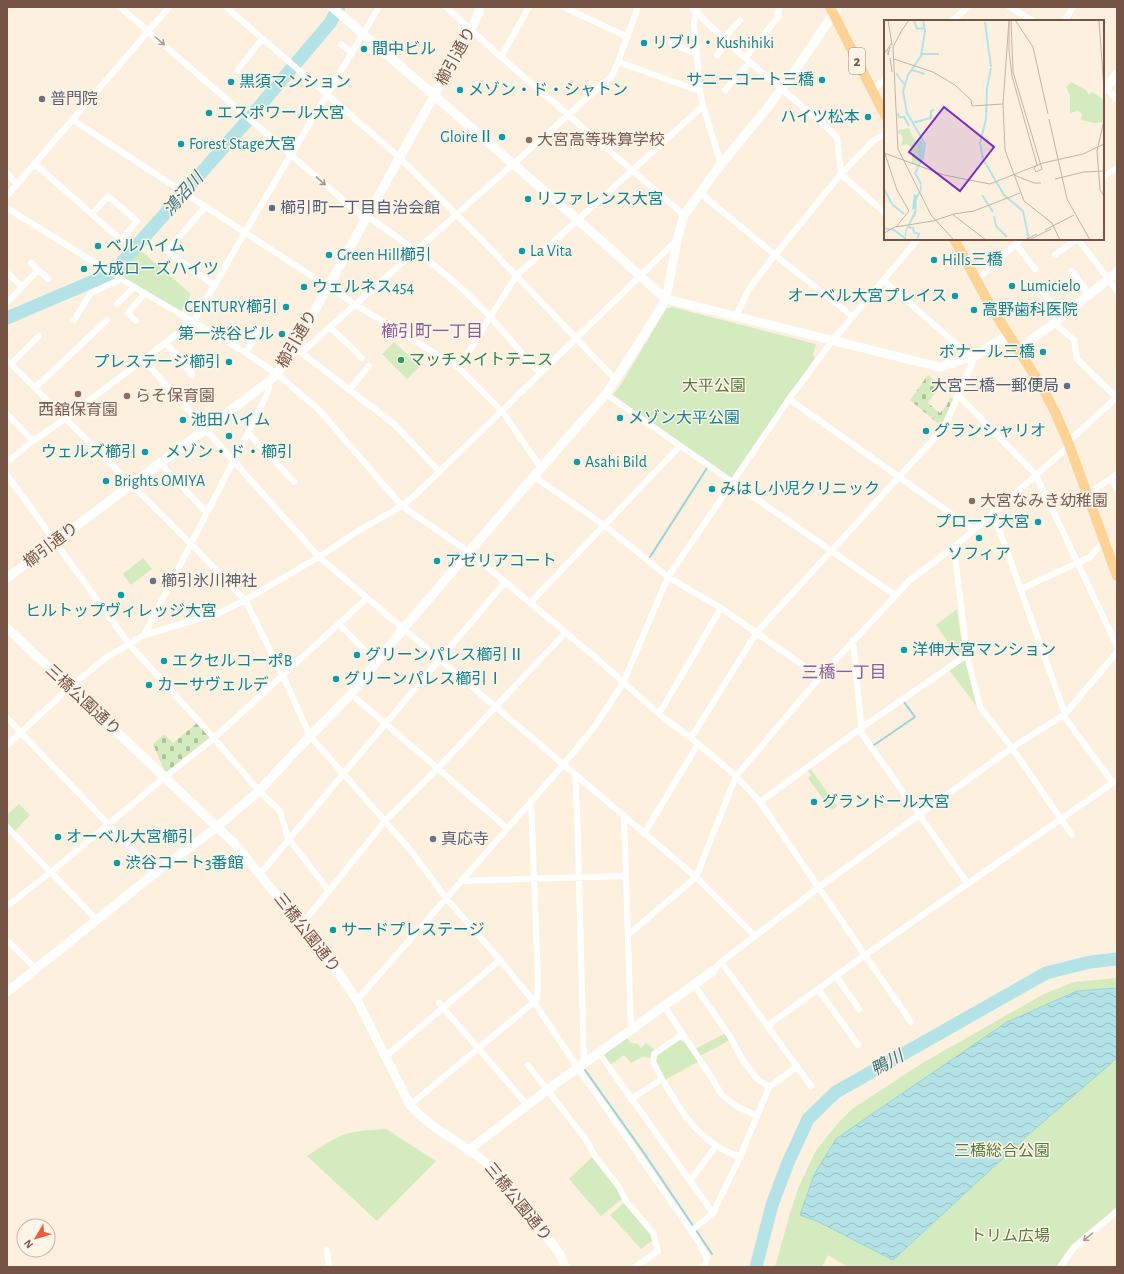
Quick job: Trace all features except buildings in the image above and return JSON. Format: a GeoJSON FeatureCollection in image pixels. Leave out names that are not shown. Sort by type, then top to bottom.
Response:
{"type":"FeatureCollection","features":[{"type":"Feature","properties":{"kind":"main road","name":"2"},"geometry":{"type":"LineString","coordinates":[[834,9],[884,113]]}},
{"type":"Feature","properties":{"kind":"main road"},"geometry":{"type":"LineString","coordinates":[[955,240],[991,307],[1042,387],[1056,414],[1117,576]]}},
{"type":"Feature","properties":{"kind":"street"},"geometry":{"type":"LineString","coordinates":[[120,7],[366,218],[416,250],[453,281],[490,317],[540,374]]}},
{"type":"Feature","properties":{"kind":"street"},"geometry":{"type":"LineString","coordinates":[[7,196],[169,7]]}},
{"type":"Feature","properties":{"kind":"street"},"geometry":{"type":"LineString","coordinates":[[226,7],[399,157],[517,276],[616,380]]}},
{"type":"Feature","properties":{"kind":"street"},"geometry":{"type":"LineString","coordinates":[[7,462],[194,321],[245,232],[379,7]]}},
{"type":"Feature","properties":{"kind":"street"},"geometry":{"type":"LineString","coordinates":[[446,7],[501,57],[684,215]]}},
{"type":"Feature","properties":{"kind":"street","name":"櫛引通り"},"geometry":{"type":"LineString","coordinates":[[7,578],[267,383],[298,350],[327,286],[471,29],[480,7]]}},
{"type":"Feature","properties":{"kind":"street"},"geometry":{"type":"LineString","coordinates":[[501,57],[529,7]]}},
{"type":"Feature","properties":{"kind":"street"},"geometry":{"type":"LineString","coordinates":[[563,7],[628,37]]}},
{"type":"Feature","properties":{"kind":"street"},"geometry":{"type":"LineString","coordinates":[[440,472],[394,424],[298,350],[330,327],[356,305],[612,76],[628,37],[638,7]]}},
{"type":"Feature","properties":{"kind":"street"},"geometry":{"type":"LineString","coordinates":[[725,90],[779,16],[777,14],[780,7]]}},
{"type":"Feature","properties":{"kind":"street"},"geometry":{"type":"LineString","coordinates":[[953,20],[968,7]]}},
{"type":"Feature","properties":{"kind":"street"},"geometry":{"type":"LineString","coordinates":[[1009,7],[1031,20]]}},
{"type":"Feature","properties":{"kind":"street"},"geometry":{"type":"LineString","coordinates":[[1066,20],[1073,7]]}},
{"type":"Feature","properties":{"kind":"street"},"geometry":{"type":"LineString","coordinates":[[332,8],[578,220],[666,299],[940,367],[973,356],[1008,335]]}},
{"type":"Feature","properties":{"kind":"street"},"geometry":{"type":"LineString","coordinates":[[695,8],[748,60],[837,137],[841,174],[884,212]]}},
{"type":"Feature","properties":{"kind":"street"},"geometry":{"type":"LineString","coordinates":[[695,8],[694,22],[700,91],[703,106],[721,164]]}},
{"type":"Feature","properties":{"kind":"street"},"geometry":{"type":"LineString","coordinates":[[7,992],[154,874],[217,827],[259,791],[351,694],[403,629],[533,476],[606,394],[666,299],[677,240],[684,215],[721,164],[765,111],[804,59],[834,9]]}},
{"type":"Feature","properties":{"kind":"street"},"geometry":{"type":"LineString","coordinates":[[717,55],[740,20]]}},
{"type":"Feature","properties":{"kind":"street"},"geometry":{"type":"LineString","coordinates":[[237,71],[262,39]]}},
{"type":"Feature","properties":{"kind":"street"},"geometry":{"type":"LineString","coordinates":[[671,43],[697,54]]}},
{"type":"Feature","properties":{"kind":"street"},"geometry":{"type":"LineString","coordinates":[[341,44],[352,53]]}},
{"type":"Feature","properties":{"kind":"street"},"geometry":{"type":"LineString","coordinates":[[618,62],[700,91]]}},
{"type":"Feature","properties":{"kind":"street"},"geometry":{"type":"LineString","coordinates":[[1117,74],[1104,87],[1117,100]]}},
{"type":"Feature","properties":{"kind":"street"},"geometry":{"type":"LineString","coordinates":[[872,90],[884,80]]}},
{"type":"Feature","properties":{"kind":"street"},"geometry":{"type":"LineString","coordinates":[[459,368],[517,276],[703,106]]}},
{"type":"Feature","properties":{"kind":"street"},"geometry":{"type":"LineString","coordinates":[[73,120],[356,305],[459,368],[502,411],[541,468]]}},
{"type":"Feature","properties":{"kind":"street"},"geometry":{"type":"LineString","coordinates":[[736,316],[749,289],[774,255],[841,174],[872,141],[884,135]]}},
{"type":"Feature","properties":{"kind":"street"},"geometry":{"type":"LineString","coordinates":[[35,164],[121,240],[137,221],[108,196],[92,214]]}},
{"type":"Feature","properties":{"kind":"street"},"geometry":{"type":"LineString","coordinates":[[1104,176],[1117,168]]}},
{"type":"Feature","properties":{"kind":"street"},"geometry":{"type":"LineString","coordinates":[[7,173],[17,184]]}},
{"type":"Feature","properties":{"kind":"street"},"geometry":{"type":"LineString","coordinates":[[700,193],[774,255],[852,316]]}},
{"type":"Feature","properties":{"kind":"street"},"geometry":{"type":"LineString","coordinates":[[205,207],[167,251],[215,286]]}},
{"type":"Feature","properties":{"kind":"street"},"geometry":{"type":"LineString","coordinates":[[7,208],[134,287],[194,321],[277,374],[319,410],[402,506],[469,552],[565,632],[659,714],[691,738],[736,776],[760,802],[912,1022]]}},
{"type":"Feature","properties":{"kind":"street"},"geometry":{"type":"LineString","coordinates":[[7,745],[69,688],[107,657],[144,635],[219,613],[245,600],[402,506],[415,496],[440,472],[677,240]]}},
{"type":"Feature","properties":{"kind":"street"},"geometry":{"type":"LineString","coordinates":[[357,1000],[563,765],[595,726],[623,683],[668,577],[789,399],[832,341],[916,240]]}},
{"type":"Feature","properties":{"kind":"street"},"geometry":{"type":"LineString","coordinates":[[977,280],[1020,240]]}},
{"type":"Feature","properties":{"kind":"street"},"geometry":{"type":"LineString","coordinates":[[1055,255],[1076,240]]}},
{"type":"Feature","properties":{"kind":"street"},"geometry":{"type":"LineString","coordinates":[[1078,240],[1117,291]]}},
{"type":"Feature","properties":{"kind":"street"},"geometry":{"type":"LineString","coordinates":[[1016,244],[1035,269]]}},
{"type":"Feature","properties":{"kind":"street"},"geometry":{"type":"LineString","coordinates":[[31,263],[48,279]]}},
{"type":"Feature","properties":{"kind":"street"},"geometry":{"type":"LineString","coordinates":[[7,301],[8,302],[38,270]]}},
{"type":"Feature","properties":{"kind":"street"},"geometry":{"type":"LineString","coordinates":[[1072,271],[1089,295]]}},
{"type":"Feature","properties":{"kind":"street"},"geometry":{"type":"LineString","coordinates":[[7,272],[22,287]]}},
{"type":"Feature","properties":{"kind":"street"},"geometry":{"type":"LineString","coordinates":[[1018,350],[1062,317],[1117,272]]}},
{"type":"Feature","properties":{"kind":"street"},"geometry":{"type":"LineString","coordinates":[[74,320],[91,293],[118,277]]}},
{"type":"Feature","properties":{"kind":"street"},"geometry":{"type":"LineString","coordinates":[[883,280],[973,356]]}},
{"type":"Feature","properties":{"kind":"street"},"geometry":{"type":"LineString","coordinates":[[117,304],[134,287]]}},
{"type":"Feature","properties":{"kind":"street"},"geometry":{"type":"LineString","coordinates":[[1043,292],[1062,317]]}},
{"type":"Feature","properties":{"kind":"street"},"geometry":{"type":"LineString","coordinates":[[136,321],[128,313],[145,293]]}},
{"type":"Feature","properties":{"kind":"street"},"geometry":{"type":"LineString","coordinates":[[34,388],[107,320]]}},
{"type":"Feature","properties":{"kind":"street"},"geometry":{"type":"LineString","coordinates":[[628,935],[696,877],[736,776],[853,640],[910,580],[974,530],[1036,475],[1117,398],[1077,359],[1074,340],[1054,323]]}},
{"type":"Feature","properties":{"kind":"street"},"geometry":{"type":"LineString","coordinates":[[330,327],[362,358]]}},
{"type":"Feature","properties":{"kind":"street"},"geometry":{"type":"LineString","coordinates":[[246,353],[259,329]]}},
{"type":"Feature","properties":{"kind":"street"},"geometry":{"type":"LineString","coordinates":[[39,336],[9,362],[132,484],[245,600],[283,676],[310,736],[412,852],[446,898],[534,1002],[581,1066],[691,1231],[707,1258],[704,1267]]}},
{"type":"Feature","properties":{"kind":"street"},"geometry":{"type":"LineString","coordinates":[[166,343],[192,374]]}},
{"type":"Feature","properties":{"kind":"street"},"geometry":{"type":"LineString","coordinates":[[691,738],[757,632],[942,430],[946,424],[973,356]]}},
{"type":"Feature","properties":{"kind":"street"},"geometry":{"type":"LineString","coordinates":[[143,359],[319,557],[696,877],[755,936]]}},
{"type":"Feature","properties":{"kind":"street"},"geometry":{"type":"LineString","coordinates":[[349,390],[370,366]]}},
{"type":"Feature","properties":{"kind":"street"},"geometry":{"type":"LineString","coordinates":[[144,635],[248,433],[268,392],[269,388],[267,383]]}},
{"type":"Feature","properties":{"kind":"street"},"geometry":{"type":"LineString","coordinates":[[606,394],[895,595]]}},
{"type":"Feature","properties":{"kind":"street"},"geometry":{"type":"LineString","coordinates":[[958,395],[1036,475],[1117,646]]}},
{"type":"Feature","properties":{"kind":"street"},"geometry":{"type":"LineString","coordinates":[[789,399],[974,530]]}},
{"type":"Feature","properties":{"kind":"street"},"geometry":{"type":"LineString","coordinates":[[7,414],[33,441]]}},
{"type":"Feature","properties":{"kind":"street"},"geometry":{"type":"LineString","coordinates":[[248,433],[294,482]]}},
{"type":"Feature","properties":{"kind":"street"},"geometry":{"type":"LineString","coordinates":[[530,603],[680,446]]}},
{"type":"Feature","properties":{"kind":"street"},"geometry":{"type":"LineString","coordinates":[[160,463],[207,513]]}},
{"type":"Feature","properties":{"kind":"street"},"geometry":{"type":"LineString","coordinates":[[1087,495],[1117,474]]}},
{"type":"Feature","properties":{"kind":"street"},"geometry":{"type":"LineString","coordinates":[[7,475],[129,644],[214,738],[259,791],[280,811],[288,838],[329,891]]}},
{"type":"Feature","properties":{"kind":"street"},"geometry":{"type":"LineString","coordinates":[[533,476],[604,524],[668,577],[721,608],[820,677]]}},
{"type":"Feature","properties":{"kind":"street"},"geometry":{"type":"LineString","coordinates":[[1110,480],[1117,488]]}},
{"type":"Feature","properties":{"kind":"street"},"geometry":{"type":"LineString","coordinates":[[767,1026],[865,955],[1115,782],[1064,714],[994,512]]}},
{"type":"Feature","properties":{"kind":"street"},"geometry":{"type":"LineString","coordinates":[[1021,589],[1090,557],[1104,541]]}},
{"type":"Feature","properties":{"kind":"street"},"geometry":{"type":"LineString","coordinates":[[954,547],[966,655],[980,707],[1012,748],[1072,834]]}},
{"type":"Feature","properties":{"kind":"street"},"geometry":{"type":"LineString","coordinates":[[260,874],[288,838],[505,582]]}},
{"type":"Feature","properties":{"kind":"street"},"geometry":{"type":"LineString","coordinates":[[7,906],[51,872],[214,738],[367,598]]}},
{"type":"Feature","properties":{"kind":"street"},"geometry":{"type":"LineString","coordinates":[[659,714],[721,608]]}},
{"type":"Feature","properties":{"kind":"street"},"geometry":{"type":"LineString","coordinates":[[339,624],[376,662]]}},
{"type":"Feature","properties":{"kind":"street","name":"三橋公園通り"},"geometry":{"type":"LineString","coordinates":[[7,628],[234,843],[334,967],[357,1000],[410,1105],[423,1118],[483,1159],[500,1176],[560,1254],[565,1267]]}},
{"type":"Feature","properties":{"kind":"street"},"geometry":{"type":"LineString","coordinates":[[301,925],[385,821],[438,768],[565,632]]}},
{"type":"Feature","properties":{"kind":"street"},"geometry":{"type":"LineString","coordinates":[[853,640],[862,734],[968,884]]}},
{"type":"Feature","properties":{"kind":"street"},"geometry":{"type":"LineString","coordinates":[[469,1150],[547,1090],[694,986],[713,971],[721,962],[818,888],[1012,748],[1064,714],[1117,652]]}},
{"type":"Feature","properties":{"kind":"street"},"geometry":{"type":"LineString","coordinates":[[760,802],[861,728],[966,655]]}},
{"type":"Feature","properties":{"kind":"street"},"geometry":{"type":"LineString","coordinates":[[351,694],[507,828]]}},
{"type":"Feature","properties":{"kind":"street"},"geometry":{"type":"LineString","coordinates":[[7,718],[154,874]]}},
{"type":"Feature","properties":{"kind":"street"},"geometry":{"type":"LineString","coordinates":[[644,834],[698,744]]}},
{"type":"Feature","properties":{"kind":"street"},"geometry":{"type":"LineString","coordinates":[[575,774],[579,878],[581,1066]]}},
{"type":"Feature","properties":{"kind":"street"},"geometry":{"type":"LineString","coordinates":[[410,1105],[538,998],[531,800]]}},
{"type":"Feature","properties":{"kind":"street"},"geometry":{"type":"LineString","coordinates":[[624,816],[631,1030]]}},
{"type":"Feature","properties":{"kind":"street"},"geometry":{"type":"LineString","coordinates":[[7,827],[97,920]]}},
{"type":"Feature","properties":{"kind":"street"},"geometry":{"type":"LineString","coordinates":[[461,881],[626,876]]}},
{"type":"Feature","properties":{"kind":"street"},"geometry":{"type":"LineString","coordinates":[[7,940],[36,969]]}},
{"type":"Feature","properties":{"kind":"street"},"geometry":{"type":"LineString","coordinates":[[386,1056],[441,1005],[500,960]]}},
{"type":"Feature","properties":{"kind":"street"},"geometry":{"type":"LineString","coordinates":[[721,962],[811,1086]]}},
{"type":"Feature","properties":{"kind":"street"},"geometry":{"type":"LineString","coordinates":[[836,976],[858,1010]]}},
{"type":"Feature","properties":{"kind":"street"},"geometry":{"type":"LineString","coordinates":[[694,986],[729,1035],[740,1056],[756,1078],[769,1087]]}},
{"type":"Feature","properties":{"kind":"street"},"geometry":{"type":"LineString","coordinates":[[818,989],[858,1045]]}},
{"type":"Feature","properties":{"kind":"street"},"geometry":{"type":"LineString","coordinates":[[441,1005],[528,1106]]}},
{"type":"Feature","properties":{"kind":"street"},"geometry":{"type":"LineString","coordinates":[[664,1006],[721,1094],[736,1106],[757,1116]]}},
{"type":"Feature","properties":{"kind":"street"},"geometry":{"type":"LineString","coordinates":[[683,1034],[654,1054],[653,1062],[686,1118],[705,1138],[716,1146],[740,1157]]}},
{"type":"Feature","properties":{"kind":"street"},"geometry":{"type":"LineString","coordinates":[[599,1053],[713,1213]]}},
{"type":"Feature","properties":{"kind":"street"},"geometry":{"type":"LineString","coordinates":[[528,1065],[587,1141],[594,1155],[619,1187],[626,1200],[653,1233],[658,1251],[642,1265],[635,1267]]}},
{"type":"Feature","properties":{"kind":"street"},"geometry":{"type":"LineString","coordinates":[[691,1231],[713,1213],[740,1157],[769,1087],[797,1067]]}},
{"type":"Feature","properties":{"kind":"street"},"geometry":{"type":"LineString","coordinates":[[632,1099],[662,1079]]}},
{"type":"Feature","properties":{"kind":"street"},"geometry":{"type":"LineString","coordinates":[[690,1181],[716,1146]]}},
{"type":"Feature","properties":{"kind":"street"},"geometry":{"type":"LineString","coordinates":[[1060,1267],[1074,1248],[1117,1211]]}},
{"type":"Feature","properties":{"kind":"street"},"geometry":{"type":"LineString","coordinates":[[326,1250],[329,1267]]}},
{"type":"Feature","properties":{"kind":"green space"},"geometry":{"type":"Polygon","coordinates":[[[139,249],[191,294],[181,311],[114,273],[139,249]]]}},
{"type":"Feature","properties":{"kind":"green space","name":"大平公園"},"geometry":{"type":"Polygon","coordinates":[[[672,307],[816,344],[813,355],[815,358],[731,479],[612,396],[620,386],[666,309],[672,307]]]}},
{"type":"Feature","properties":{"kind":"green space","name":"マッチメイトテニス"},"geometry":{"type":"Polygon","coordinates":[[[394,342],[420,366],[407,379],[382,354],[394,342]]]}},
{"type":"Feature","properties":{"kind":"green space"},"geometry":{"type":"Polygon","coordinates":[[[928,375],[941,385],[928,403],[940,413],[947,405],[950,397],[953,399],[941,426],[910,400],[928,375]]]}},
{"type":"Feature","properties":{"kind":"green space"},"geometry":{"type":"Polygon","coordinates":[[[143,558],[152,569],[131,585],[123,574],[143,558]]]}},
{"type":"Feature","properties":{"kind":"green space"},"geometry":{"type":"Polygon","coordinates":[[[957,609],[963,651],[957,655],[936,625],[957,609]]]}},
{"type":"Feature","properties":{"kind":"green space"},"geometry":{"type":"Polygon","coordinates":[[[965,659],[978,708],[949,670],[965,659]]]}},
{"type":"Feature","properties":{"kind":"green space"},"geometry":{"type":"Polygon","coordinates":[[[197,723],[209,736],[209,739],[168,772],[164,770],[153,744],[164,734],[173,743],[197,723]]]}},
{"type":"Feature","properties":{"kind":"green space"},"geometry":{"type":"Polygon","coordinates":[[[810,768],[837,806],[831,810],[808,778],[811,775],[807,770],[810,768]]]}},
{"type":"Feature","properties":{"kind":"green space"},"geometry":{"type":"Polygon","coordinates":[[[19,804],[30,815],[15,831],[7,823],[7,815],[19,804]]]}},
{"type":"Feature","properties":{"kind":"green space","name":"三橋総合公園"},"geometry":{"type":"Polygon","coordinates":[[[1117,978],[1117,1207],[1071,1245],[1056,1267],[848,1267],[828,1255],[822,1267],[775,1267],[798,1189],[815,1152],[837,1124],[852,1109],[924,1062],[1044,994],[1074,982],[1117,978]]]}},
{"type":"Feature","properties":{"kind":"green space"},"geometry":{"type":"Polygon","coordinates":[[[726,1033],[730,1040],[700,1056],[695,1049],[726,1033]]]}},
{"type":"Feature","properties":{"kind":"green space"},"geometry":{"type":"Polygon","coordinates":[[[625,1035],[631,1043],[638,1044],[641,1048],[646,1043],[655,1050],[651,1058],[642,1057],[631,1063],[624,1055],[610,1065],[601,1053],[625,1035]]]}},
{"type":"Feature","properties":{"kind":"green space"},"geometry":{"type":"Polygon","coordinates":[[[680,1040],[687,1043],[699,1061],[665,1080],[659,1072],[656,1059],[660,1051],[672,1043],[680,1040]]]}},
{"type":"Feature","properties":{"kind":"green space"},"geometry":{"type":"Polygon","coordinates":[[[386,1129],[436,1161],[377,1221],[307,1156],[331,1141],[346,1134],[386,1129]]]}},
{"type":"Feature","properties":{"kind":"green space"},"geometry":{"type":"Polygon","coordinates":[[[593,1156],[618,1188],[623,1198],[601,1216],[569,1179],[593,1156]]]}},
{"type":"Feature","properties":{"kind":"green space"},"geometry":{"type":"Polygon","coordinates":[[[625,1202],[652,1234],[653,1240],[641,1249],[610,1215],[625,1202]]]}},
{"type":"Feature","properties":{"kind":"water"},"geometry":{"type":"Polygon","coordinates":[[[1117,988],[1117,1058],[1028,1135],[893,1260],[817,1221],[800,1215],[814,1175],[836,1139],[1007,1022],[1077,991],[1117,988]]]}},
{"type":"Feature","properties":{"kind":"waterway","name":"鴻沼川"},"geometry":{"type":"LineString","coordinates":[[7,318],[110,274],[117,268],[253,114],[330,23],[339,7]]}},
{"type":"Feature","properties":{"kind":"waterway"},"geometry":{"type":"LineString","coordinates":[[650,557],[707,468]]}},
{"type":"Feature","properties":{"kind":"waterway"},"geometry":{"type":"LineString","coordinates":[[874,745],[915,717],[904,702]]}},
{"type":"Feature","properties":{"kind":"waterway","name":"鴨川"},"geometry":{"type":"LineString","coordinates":[[756,1267],[772,1205],[787,1165],[808,1119],[836,1092],[1046,973],[1090,962],[1117,959]]}},
{"type":"Feature","properties":{"kind":"waterway"},"geometry":{"type":"LineString","coordinates":[[585,1070],[644,1153],[712,1254]]}},
{"type":"Feature","properties":{"kind":"place","name":"リブリ・Kushihiki"},"geometry":{"type":"Point","coordinates":[644,43]}},
{"type":"Feature","properties":{"kind":"place","name":"間中ビル"},"geometry":{"type":"Point","coordinates":[364,49]}},
{"type":"Feature","properties":{"kind":"place","name":"サニーコート三橋"},"geometry":{"type":"Point","coordinates":[822,80]}},
{"type":"Feature","properties":{"kind":"place","name":"黒須マンション"},"geometry":{"type":"Point","coordinates":[231,82]}},
{"type":"Feature","properties":{"kind":"place","name":"メゾン・ド・シャトン"},"geometry":{"type":"Point","coordinates":[460,90]}},
{"type":"Feature","properties":{"kind":"place","name":"普門院"},"geometry":{"type":"Point","coordinates":[42,99]}},
{"type":"Feature","properties":{"kind":"place","name":"エスポワール大宮"},"geometry":{"type":"Point","coordinates":[209,113]}},
{"type":"Feature","properties":{"kind":"place","name":"ハイツ松本"},"geometry":{"type":"Point","coordinates":[868,117]}},
{"type":"Feature","properties":{"kind":"place","name":"GloireⅡ"},"geometry":{"type":"Point","coordinates":[502,137]}},
{"type":"Feature","properties":{"kind":"place","name":"大宮高等珠算学校"},"geometry":{"type":"Point","coordinates":[529,140]}},
{"type":"Feature","properties":{"kind":"place","name":"Forest Stage大宮"},"geometry":{"type":"Point","coordinates":[181,144]}},
{"type":"Feature","properties":{"kind":"place","name":"リファレンス大宮"},"geometry":{"type":"Point","coordinates":[528,199]}},
{"type":"Feature","properties":{"kind":"place","name":"櫛引町一丁目自治会館"},"geometry":{"type":"Point","coordinates":[272,208]}},
{"type":"Feature","properties":{"kind":"place","name":"ベルハイム"},"geometry":{"type":"Point","coordinates":[98,246]}},
{"type":"Feature","properties":{"kind":"place","name":"La Vita"},"geometry":{"type":"Point","coordinates":[522,251]}},
{"type":"Feature","properties":{"kind":"place","name":"Green Hill櫛引"},"geometry":{"type":"Point","coordinates":[329,255]}},
{"type":"Feature","properties":{"kind":"place","name":"Hills三橋"},"geometry":{"type":"Point","coordinates":[934,260]}},
{"type":"Feature","properties":{"kind":"place","name":"大成ローズハイツ"},"geometry":{"type":"Point","coordinates":[84,269]}},
{"type":"Feature","properties":{"kind":"place","name":"Lumicielo"},"geometry":{"type":"Point","coordinates":[1012,286]}},
{"type":"Feature","properties":{"kind":"place","name":"ウェルネス454"},"geometry":{"type":"Point","coordinates":[304,287]}},
{"type":"Feature","properties":{"kind":"place","name":"オーベル大宮プレイス"},"geometry":{"type":"Point","coordinates":[955,296]}},
{"type":"Feature","properties":{"kind":"place","name":"CENTURY櫛引"},"geometry":{"type":"Point","coordinates":[286,307]}},
{"type":"Feature","properties":{"kind":"place","name":"高野歯科医院"},"geometry":{"type":"Point","coordinates":[974,310]}},
{"type":"Feature","properties":{"kind":"place","name":"第一渋谷ビル"},"geometry":{"type":"Point","coordinates":[282,334]}},
{"type":"Feature","properties":{"kind":"place","name":"ボナール三橋"},"geometry":{"type":"Point","coordinates":[1043,352]}},
{"type":"Feature","properties":{"kind":"place","name":"マッチメイトテニス"},"geometry":{"type":"Point","coordinates":[401,360]}},
{"type":"Feature","properties":{"kind":"place","name":"プレステージ櫛引"},"geometry":{"type":"Point","coordinates":[229,362]}},
{"type":"Feature","properties":{"kind":"place","name":"大宮三橋一郵便局"},"geometry":{"type":"Point","coordinates":[1067,386]}},
{"type":"Feature","properties":{"kind":"place","name":"西舘保育園"},"geometry":{"type":"Point","coordinates":[78,394]}},
{"type":"Feature","properties":{"kind":"place","name":"らそ保育園"},"geometry":{"type":"Point","coordinates":[127,396]}},
{"type":"Feature","properties":{"kind":"place","name":"メゾン大平公園"},"geometry":{"type":"Point","coordinates":[620,418]}},
{"type":"Feature","properties":{"kind":"place","name":"池田ハイム"},"geometry":{"type":"Point","coordinates":[183,420]}},
{"type":"Feature","properties":{"kind":"place","name":"グランシャリオ"},"geometry":{"type":"Point","coordinates":[926,431]}},
{"type":"Feature","properties":{"kind":"place","name":"メゾン・ド・櫛引"},"geometry":{"type":"Point","coordinates":[229,436]}},
{"type":"Feature","properties":{"kind":"place","name":"ウェルズ櫛引"},"geometry":{"type":"Point","coordinates":[145,452]}},
{"type":"Feature","properties":{"kind":"place","name":"Asahi Bild"},"geometry":{"type":"Point","coordinates":[577,462]}},
{"type":"Feature","properties":{"kind":"place","name":"Brights OMIYA"},"geometry":{"type":"Point","coordinates":[106,481]}},
{"type":"Feature","properties":{"kind":"place","name":"みはし小児クリニック"},"geometry":{"type":"Point","coordinates":[712,489]}},
{"type":"Feature","properties":{"kind":"place","name":"大宮なみき幼稚園"},"geometry":{"type":"Point","coordinates":[972,501]}},
{"type":"Feature","properties":{"kind":"place","name":"プローブ大宮"},"geometry":{"type":"Point","coordinates":[1038,522]}},
{"type":"Feature","properties":{"kind":"place","name":"ソフィア"},"geometry":{"type":"Point","coordinates":[979,538]}},
{"type":"Feature","properties":{"kind":"place","name":"アゼリアコート"},"geometry":{"type":"Point","coordinates":[437,561]}},
{"type":"Feature","properties":{"kind":"place","name":"櫛引氷川神社"},"geometry":{"type":"Point","coordinates":[153,581]}},
{"type":"Feature","properties":{"kind":"place","name":"ヒルトップヴィレッジ大宮"},"geometry":{"type":"Point","coordinates":[121,595]}},
{"type":"Feature","properties":{"kind":"place","name":"洋伸大宮マンション"},"geometry":{"type":"Point","coordinates":[904,650]}},
{"type":"Feature","properties":{"kind":"place","name":"グリーンパレス櫛引Ⅱ"},"geometry":{"type":"Point","coordinates":[357,655]}},
{"type":"Feature","properties":{"kind":"place","name":"エクセルコーポB"},"geometry":{"type":"Point","coordinates":[164,661]}},
{"type":"Feature","properties":{"kind":"place","name":"グリーンパレス櫛引Ⅰ"},"geometry":{"type":"Point","coordinates":[336,679]}},
{"type":"Feature","properties":{"kind":"place","name":"カーサヴェルデ"},"geometry":{"type":"Point","coordinates":[149,685]}},
{"type":"Feature","properties":{"kind":"place","name":"グランドール大宮"},"geometry":{"type":"Point","coordinates":[814,802]}},
{"type":"Feature","properties":{"kind":"place","name":"オーベル大宮櫛引"},"geometry":{"type":"Point","coordinates":[58,837]}},
{"type":"Feature","properties":{"kind":"place","name":"真応寺"},"geometry":{"type":"Point","coordinates":[433,839]}},
{"type":"Feature","properties":{"kind":"place","name":"渋谷コート3番館"},"geometry":{"type":"Point","coordinates":[117,863]}},
{"type":"Feature","properties":{"kind":"place","name":"サードプレステージ"},"geometry":{"type":"Point","coordinates":[333,930]}},
{"type":"Feature","properties":{"kind":"district","name":"櫛引町一丁目"},"geometry":{"type":"Point","coordinates":[432,331]}},
{"type":"Feature","properties":{"kind":"district","name":"三橋一丁目"},"geometry":{"type":"Point","coordinates":[844,672]}},
{"type":"Feature","properties":{"kind":"park label","name":"トリム広場"},"geometry":{"type":"Point","coordinates":[1010,1236]}}]}
